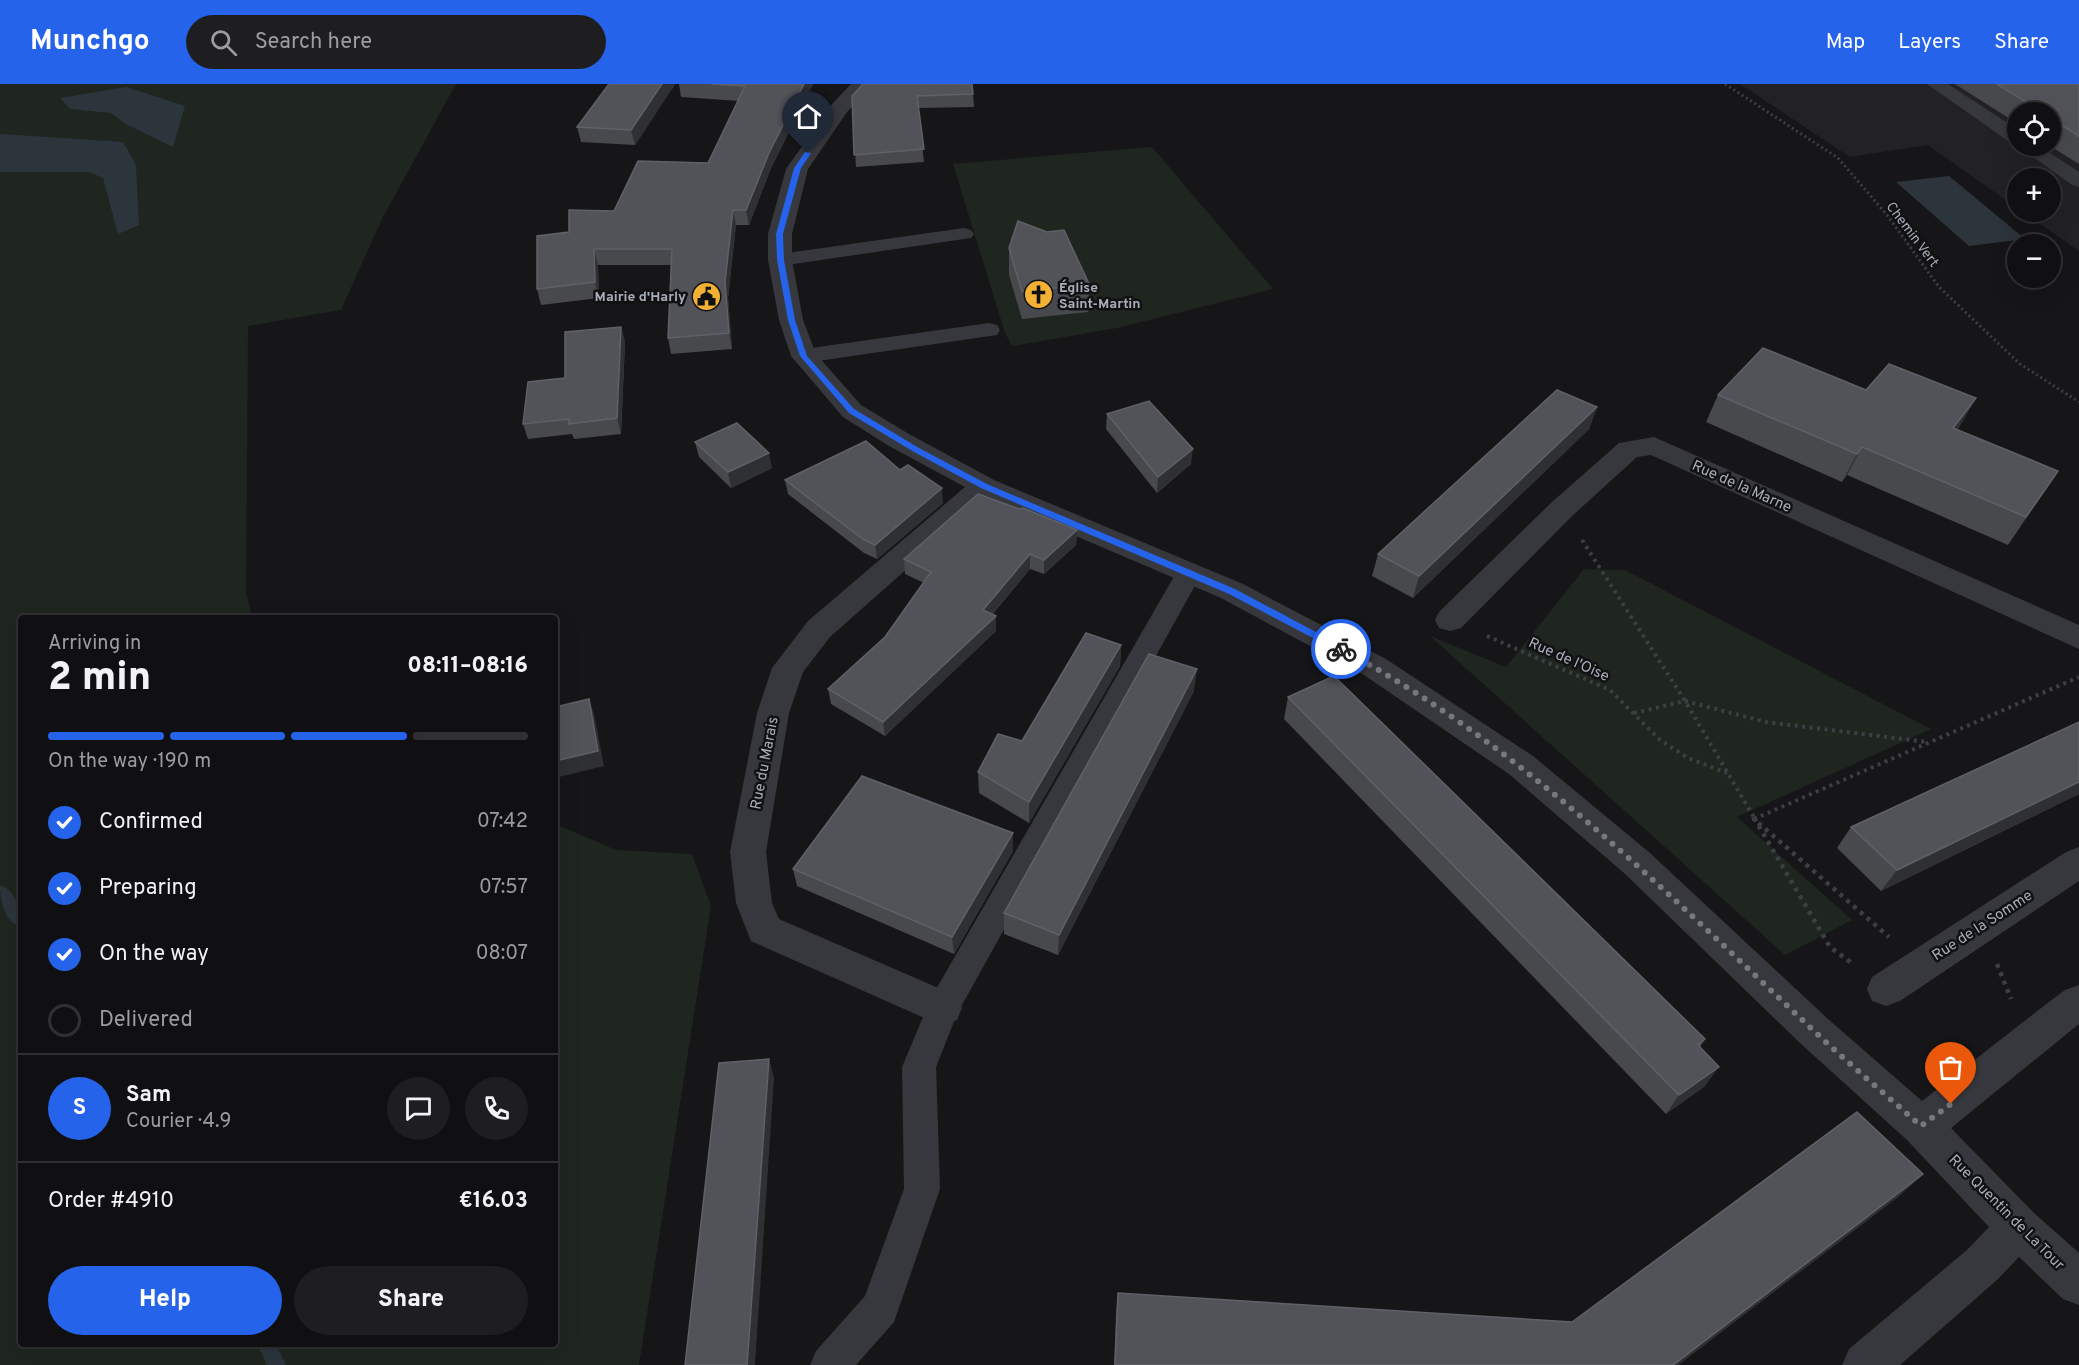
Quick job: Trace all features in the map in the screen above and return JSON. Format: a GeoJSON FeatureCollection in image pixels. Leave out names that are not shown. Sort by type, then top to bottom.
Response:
{"type":"FeatureCollection","features":[{"type":"Feature","properties":{"kind":"street","name":"Rue Quentin de La Tour"},"geometry":{"type":"LineString","coordinates":[[863,84],[839,108],[797,168],[780,234],[780,260],[791,320],[804,356],[852,411],[984,486],[1232,591],[1376,667],[1521,765],[1637,863],[1814,1031],[1921,1126],[2018,1227],[2079,1283]]}},
{"type":"Feature","properties":{"kind":"street","name":"Rue de la Marne"},"geometry":{"type":"LineString","coordinates":[[1450,620],[1562,509],[1629,449],[1654,446],[2079,638]]}},
{"type":"Feature","properties":{"kind":"street","name":"Rue du Marais"},"geometry":{"type":"LineString","coordinates":[[943,1008],[764,930],[754,903],[748,852],[773,713],[788,668],[819,629],[984,486]]}},
{"type":"Feature","properties":{"kind":"street","name":"Rue de la Somme"},"geometry":{"type":"LineString","coordinates":[[1886,989],[2079,862]]}},
{"type":"Feature","properties":{"kind":"street"},"geometry":{"type":"LineString","coordinates":[[1921,1126],[1966,1093],[2031,1036],[2079,1002]]}},
{"type":"Feature","properties":{"kind":"street"},"geometry":{"type":"LineString","coordinates":[[1865,1365],[1982,1265],[2018,1227]]}},
{"type":"Feature","properties":{"kind":"lane"},"geometry":{"type":"LineString","coordinates":[[1936,84],[2007,132]]}},
{"type":"Feature","properties":{"kind":"lane"},"geometry":{"type":"LineString","coordinates":[[2042,156],[2079,181]]}},
{"type":"Feature","properties":{"kind":"lane"},"geometry":{"type":"LineString","coordinates":[[780,260],[964,234]]}},
{"type":"Feature","properties":{"kind":"lane"},"geometry":{"type":"LineString","coordinates":[[804,356],[989,330]]}},
{"type":"Feature","properties":{"kind":"lane"},"geometry":{"type":"LineString","coordinates":[[830,1365],[880,1308],[922,1189],[919,1067],[943,1008],[1190,573]]}},
{"type":"Feature","properties":{"kind":"path","name":"Chemin Vert"},"geometry":{"type":"LineString","coordinates":[[1725,84],[1838,158],[1887,215],[1939,287],[2020,364],[2079,402]]}},
{"type":"Feature","properties":{"kind":"path"},"geometry":{"type":"LineString","coordinates":[[1562,509],[1685,701],[1830,947],[1886,989]]}},
{"type":"Feature","properties":{"kind":"path","name":"Rue de l'Oise"},"geometry":{"type":"LineString","coordinates":[[1450,620],[1610,690],[1660,740],[1688,758],[1727,772]]}},
{"type":"Feature","properties":{"kind":"path"},"geometry":{"type":"LineString","coordinates":[[1754,819],[2079,677]]}},
{"type":"Feature","properties":{"kind":"path"},"geometry":{"type":"LineString","coordinates":[[1633,714],[1685,701],[1766,722],[1930,742]]}},
{"type":"Feature","properties":{"kind":"path"},"geometry":{"type":"LineString","coordinates":[[1754,819],[1922,965]]}},
{"type":"Feature","properties":{"kind":"path"},"geometry":{"type":"LineString","coordinates":[[1999,969],[2012,1002]]}},
{"type":"Feature","properties":{"kind":"shaded area"},"geometry":{"type":"Polygon","coordinates":[[[0,84],[456,84],[383,217],[341,310],[248,326],[246,592],[251,615],[18,615],[18,1347],[558,1347],[558,825],[616,850],[692,854],[711,906],[639,1365],[0,1365],[0,84]]]}},
{"type":"Feature","properties":{"kind":"shaded area"},"geometry":{"type":"Polygon","coordinates":[[[1740,84],[2079,84],[2079,251],[2061,238],[2061,234],[2055,234],[2037,222],[2061,222],[2061,168],[2007,168],[2007,201],[1928,145],[1850,157],[1740,84]]]}},
{"type":"Feature","properties":{"kind":"shaded area"},"geometry":{"type":"Polygon","coordinates":[[[126,87],[185,106],[173,147],[126,124],[111,113],[70,109],[60,98],[126,87]]]}},
{"type":"Feature","properties":{"kind":"shaded area"},"geometry":{"type":"Polygon","coordinates":[[[0,135],[123,142],[136,165],[139,225],[118,234],[103,178],[89,172],[0,172],[0,135]]]}},
{"type":"Feature","properties":{"kind":"shaded area"},"geometry":{"type":"Polygon","coordinates":[[[1152,147],[1273,289],[1117,328],[1012,346],[1005,333],[953,164],[1152,147]]]}},
{"type":"Feature","properties":{"kind":"shaded area"},"geometry":{"type":"Polygon","coordinates":[[[1949,176],[2019,234],[2007,234],[2007,241],[1969,246],[1896,182],[1949,176]]]}},
{"type":"Feature","properties":{"kind":"shaded area"},"geometry":{"type":"Polygon","coordinates":[[[1584,569],[1625,570],[1931,729],[1737,817],[1852,920],[1785,955],[1430,636],[1506,667],[1584,569]]]}},
{"type":"Feature","properties":{"kind":"building"},"geometry":{"type":"Polygon","coordinates":[[[609,84],[662,84],[631,130],[577,127],[609,84]]]}},
{"type":"Feature","properties":{"kind":"building"},"geometry":{"type":"Polygon","coordinates":[[[711,84],[804,84],[769,153],[746,210],[733,210],[725,282],[729,333],[668,338],[672,249],[594,249],[595,282],[537,289],[537,236],[569,232],[569,210],[614,211],[638,161],[708,163],[745,86],[711,84]]]}},
{"type":"Feature","properties":{"kind":"building"},"geometry":{"type":"Polygon","coordinates":[[[863,84],[972,84],[973,94],[917,96],[924,149],[854,155],[852,96],[863,84]]]}},
{"type":"Feature","properties":{"kind":"building"},"geometry":{"type":"Polygon","coordinates":[[[1997,84],[2079,84],[2079,136],[2061,125],[2061,102],[2026,102],[1997,84]]]}},
{"type":"Feature","properties":{"kind":"building"},"geometry":{"type":"Polygon","coordinates":[[[1018,221],[1047,232],[1064,230],[1089,284],[1022,292],[1009,248],[1018,221]]]}},
{"type":"Feature","properties":{"kind":"building"},"geometry":{"type":"Polygon","coordinates":[[[621,327],[617,418],[569,424],[569,419],[523,424],[528,382],[565,378],[565,332],[621,327]]]}},
{"type":"Feature","properties":{"kind":"building"},"geometry":{"type":"Polygon","coordinates":[[[1763,348],[1866,390],[1889,364],[1976,398],[1953,428],[2058,471],[2026,517],[1862,447],[1857,454],[1718,395],[1763,348]]]}},
{"type":"Feature","properties":{"kind":"building"},"geometry":{"type":"Polygon","coordinates":[[[1557,390],[1597,407],[1419,576],[1378,554],[1557,390]]]}},
{"type":"Feature","properties":{"kind":"building"},"geometry":{"type":"Polygon","coordinates":[[[1149,401],[1193,449],[1158,477],[1107,414],[1149,401]]]}},
{"type":"Feature","properties":{"kind":"building"},"geometry":{"type":"Polygon","coordinates":[[[737,423],[769,453],[728,472],[695,442],[737,423]]]}},
{"type":"Feature","properties":{"kind":"building"},"geometry":{"type":"Polygon","coordinates":[[[866,441],[900,470],[908,465],[942,488],[875,545],[863,539],[785,480],[866,441]]]}},
{"type":"Feature","properties":{"kind":"building"},"geometry":{"type":"Polygon","coordinates":[[[978,494],[1019,509],[1023,508],[1077,530],[1044,560],[1030,554],[983,610],[996,616],[883,722],[828,689],[885,637],[931,572],[904,559],[978,494]]]}},
{"type":"Feature","properties":{"kind":"building"},"geometry":{"type":"Polygon","coordinates":[[[1086,633],[1121,645],[1029,802],[978,772],[998,734],[1022,741],[1086,633]]]}},
{"type":"Feature","properties":{"kind":"building"},"geometry":{"type":"Polygon","coordinates":[[[1149,654],[1197,669],[1059,935],[1004,913],[1149,654]]]}},
{"type":"Feature","properties":{"kind":"building"},"geometry":{"type":"Polygon","coordinates":[[[1334,676],[1705,1039],[1698,1045],[1719,1067],[1679,1095],[1288,697],[1334,676]]]}},
{"type":"Feature","properties":{"kind":"building"},"geometry":{"type":"Polygon","coordinates":[[[589,699],[598,751],[558,760],[558,706],[589,699]]]}},
{"type":"Feature","properties":{"kind":"building"},"geometry":{"type":"Polygon","coordinates":[[[2079,722],[2079,782],[1897,870],[1851,827],[2079,722]]]}},
{"type":"Feature","properties":{"kind":"building"},"geometry":{"type":"Polygon","coordinates":[[[862,776],[1013,833],[952,937],[793,869],[862,776]]]}},
{"type":"Feature","properties":{"kind":"building"},"geometry":{"type":"Polygon","coordinates":[[[769,1059],[747,1365],[685,1365],[719,1063],[769,1059]]]}},
{"type":"Feature","properties":{"kind":"building"},"geometry":{"type":"Polygon","coordinates":[[[1857,1112],[1923,1174],[1673,1365],[1115,1365],[1118,1293],[1572,1322],[1857,1112]]]}},
{"type":"Feature","properties":{"kind":"waterway"},"geometry":{"type":"LineString","coordinates":[[0,891],[18,917]]}},
{"type":"Feature","properties":{"kind":"waterway"},"geometry":{"type":"LineString","coordinates":[[268,1347],[277,1365]]}},
{"type":"Feature","properties":{"kind":"way so far"},"geometry":{"type":"LineString","coordinates":[[1341,649],[1376,667],[1521,765],[1637,863],[1814,1031],[1921,1126],[1951,1104]]}},
{"type":"Feature","properties":{"kind":"place","name":"Église Saint-Martin"},"geometry":{"type":"Point","coordinates":[1038,295]}},
{"type":"Feature","properties":{"kind":"place","name":"Mairie d'Harly"},"geometry":{"type":"Point","coordinates":[707,296]}},
{"type":"Feature","properties":{"kind":"route"},"geometry":{"type":"LineString","coordinates":[[808,153],[797,168],[780,234],[780,260],[791,320],[804,356],[852,411],[951,470],[1232,591],[1341,649]]}}]}
